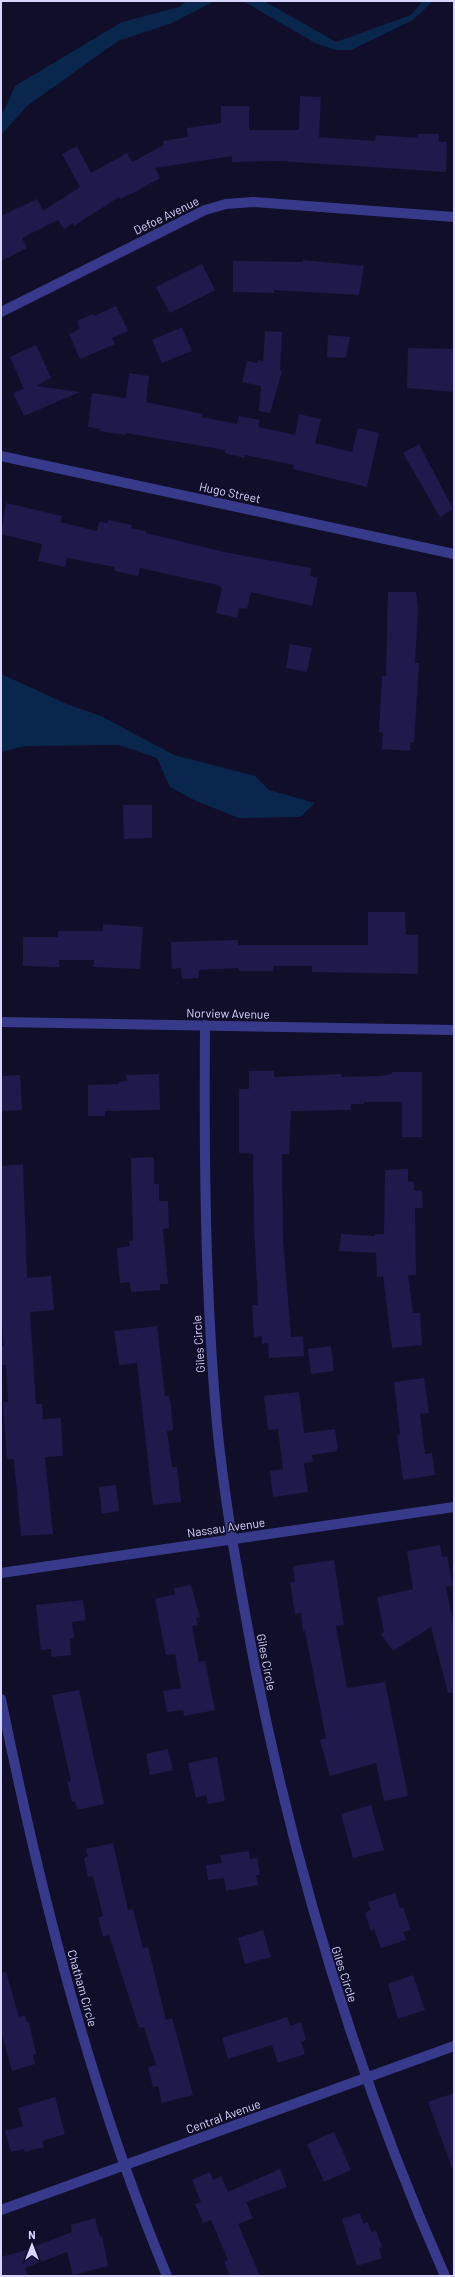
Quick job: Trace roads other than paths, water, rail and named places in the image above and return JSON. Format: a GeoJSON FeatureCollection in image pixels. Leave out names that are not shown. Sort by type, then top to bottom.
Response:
{"type":"FeatureCollection","features":[{"type":"Feature","properties":{"kind":"street","name":"Defoe Avenue"},"geometry":{"type":"LineString","coordinates":[[1,312],[205,210],[226,204],[253,202],[454,217]]}},
{"type":"Feature","properties":{"kind":"street","name":"Hugo Street"},"geometry":{"type":"LineString","coordinates":[[1,456],[454,554]]}},
{"type":"Feature","properties":{"kind":"street","name":"Norview Avenue"},"geometry":{"type":"LineString","coordinates":[[1,1022],[454,1030]]}},
{"type":"Feature","properties":{"kind":"street","name":"Giles Circle"},"geometry":{"type":"LineString","coordinates":[[204,1025],[204,1143],[209,1312],[217,1427],[232,1539],[263,1708],[291,1832],[328,1964],[366,2078],[425,2230],[446,2276]]}},
{"type":"Feature","properties":{"kind":"street","name":"Nassau Avenue"},"geometry":{"type":"LineString","coordinates":[[1,1573],[454,1506]]}},
{"type":"Feature","properties":{"kind":"street","name":"Chatham Circle"},"geometry":{"type":"LineString","coordinates":[[1,1699],[28,1831],[62,1961],[108,2117],[167,2276]]}},
{"type":"Feature","properties":{"kind":"street","name":"Central Avenue"},"geometry":{"type":"LineString","coordinates":[[1,2210],[454,2046]]}},
{"type":"Feature","properties":{"kind":"water"},"geometry":{"type":"Polygon","coordinates":[[[187,1],[215,1],[172,23],[118,41],[27,106],[1,135],[1,113],[4,111],[15,86],[122,22],[179,7],[187,1]]]}},
{"type":"Feature","properties":{"kind":"water"},"geometry":{"type":"Polygon","coordinates":[[[243,1],[264,1],[336,42],[411,15],[423,1],[433,1],[413,20],[351,50],[336,50],[315,43],[243,1]]]}},
{"type":"Feature","properties":{"kind":"water"},"geometry":{"type":"Polygon","coordinates":[[[1,674],[69,705],[101,716],[174,755],[255,776],[269,790],[315,803],[300,817],[239,818],[196,801],[170,787],[157,758],[119,745],[25,746],[1,752],[1,674]]]}}]}
